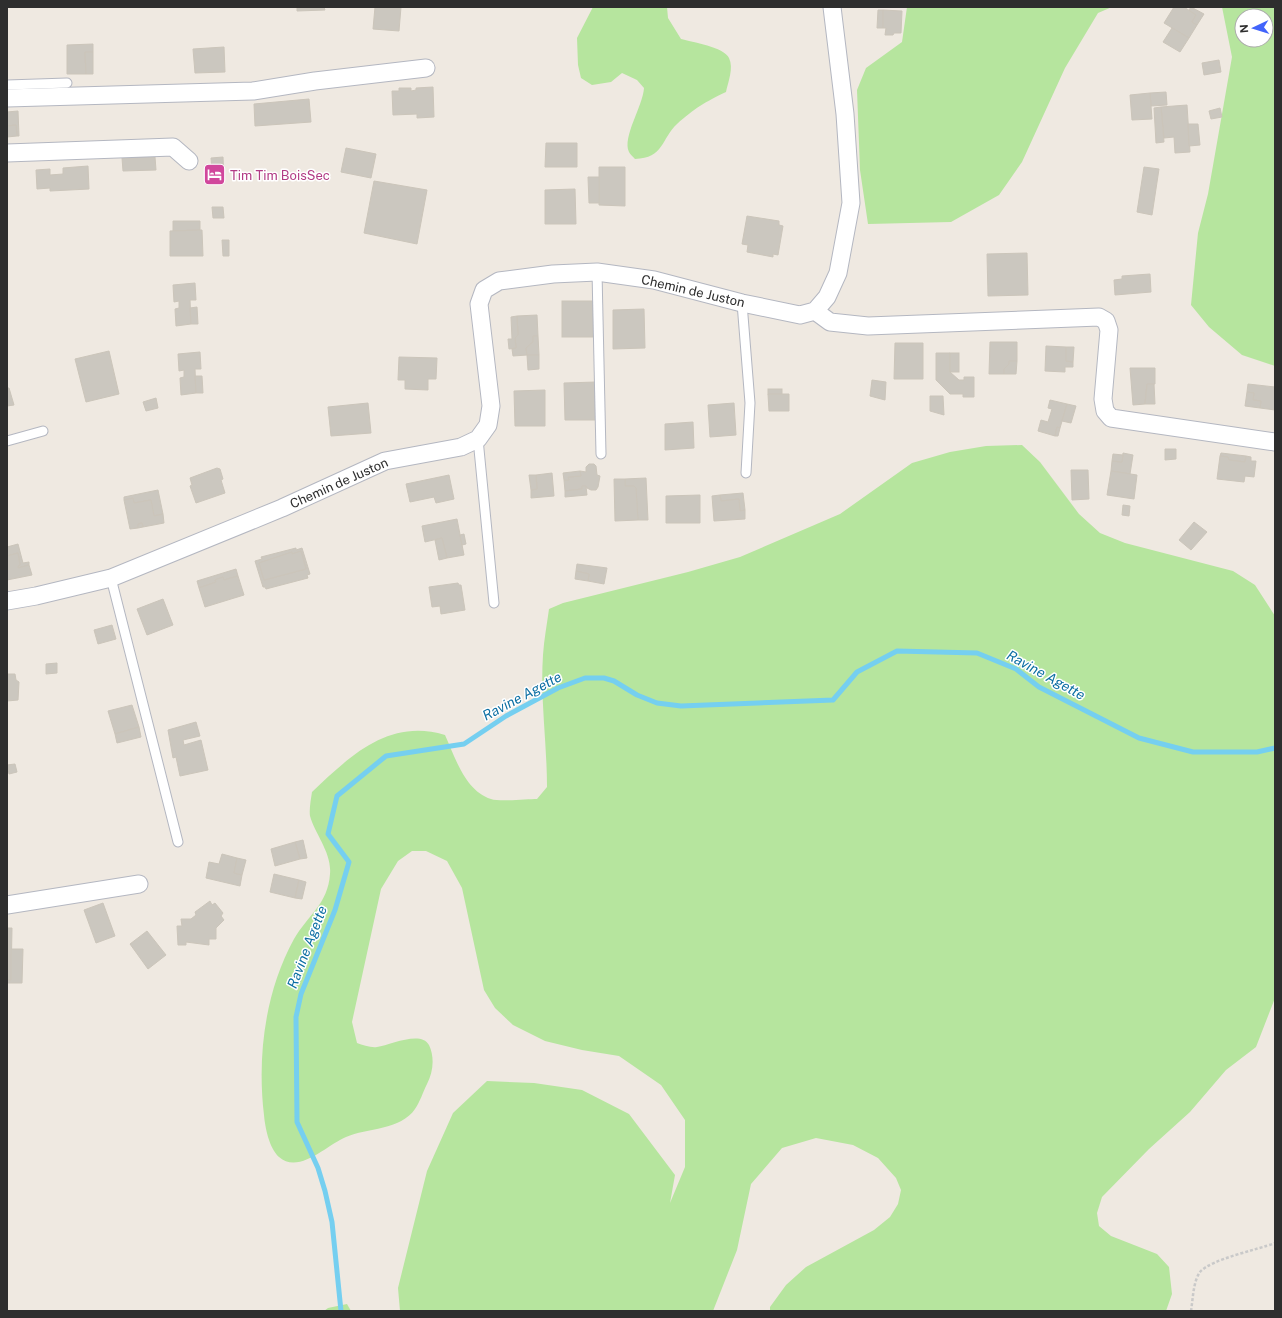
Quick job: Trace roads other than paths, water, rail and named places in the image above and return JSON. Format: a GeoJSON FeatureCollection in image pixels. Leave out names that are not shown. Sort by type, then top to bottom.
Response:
{"type":"FeatureCollection","features":[{"type":"Feature","properties":{"kind":"street"},"geometry":{"type":"LineString","coordinates":[[832,7],[845,114],[851,203],[838,273],[827,297],[815,310],[830,322],[868,326],[1099,317],[1106,321],[1109,330],[1103,399],[1106,411],[1111,418],[1275,442]]}},
{"type":"Feature","properties":{"kind":"street"},"geometry":{"type":"LineString","coordinates":[[7,98],[253,91],[315,81],[426,68]]}},
{"type":"Feature","properties":{"kind":"street"},"geometry":{"type":"LineString","coordinates":[[7,153],[173,147],[189,161]]}},
{"type":"Feature","properties":{"kind":"street","name":"Chemin de Juston"},"geometry":{"type":"LineString","coordinates":[[7,601],[36,596],[111,578],[282,508],[385,461],[461,447],[478,439],[488,426],[491,406],[479,304],[484,290],[499,281],[554,274],[598,272],[654,280],[742,303],[800,315],[815,310]]}},
{"type":"Feature","properties":{"kind":"street"},"geometry":{"type":"LineString","coordinates":[[7,905],[139,884]]}},
{"type":"Feature","properties":{"kind":"lane"},"geometry":{"type":"LineString","coordinates":[[7,85],[67,83]]}},
{"type":"Feature","properties":{"kind":"lane"},"geometry":{"type":"LineString","coordinates":[[598,272],[601,454]]}},
{"type":"Feature","properties":{"kind":"lane"},"geometry":{"type":"LineString","coordinates":[[742,303],[750,403],[746,473]]}},
{"type":"Feature","properties":{"kind":"lane"},"geometry":{"type":"LineString","coordinates":[[7,441],[43,431]]}},
{"type":"Feature","properties":{"kind":"lane"},"geometry":{"type":"LineString","coordinates":[[478,439],[494,603]]}},
{"type":"Feature","properties":{"kind":"lane"},"geometry":{"type":"LineString","coordinates":[[111,578],[178,842]]}},
{"type":"Feature","properties":{"kind":"waterway","name":"Ravine Agette"},"geometry":{"type":"LineString","coordinates":[[341,1311],[332,1222],[325,1191],[318,1168],[297,1122],[296,1017],[301,994],[335,910],[349,862],[328,834],[337,796],[386,756],[464,744],[506,716],[558,688],[585,678],[604,678],[614,681],[637,695],[657,703],[681,706],[833,700],[857,672],[897,651],[977,653],[1016,669],[1039,687],[1139,738],[1193,752],[1257,752],[1275,748]]}},
{"type":"Feature","properties":{"kind":"place","name":"Tim Tim BoisSec"},"geometry":{"type":"Point","coordinates":[215,175]}}]}
